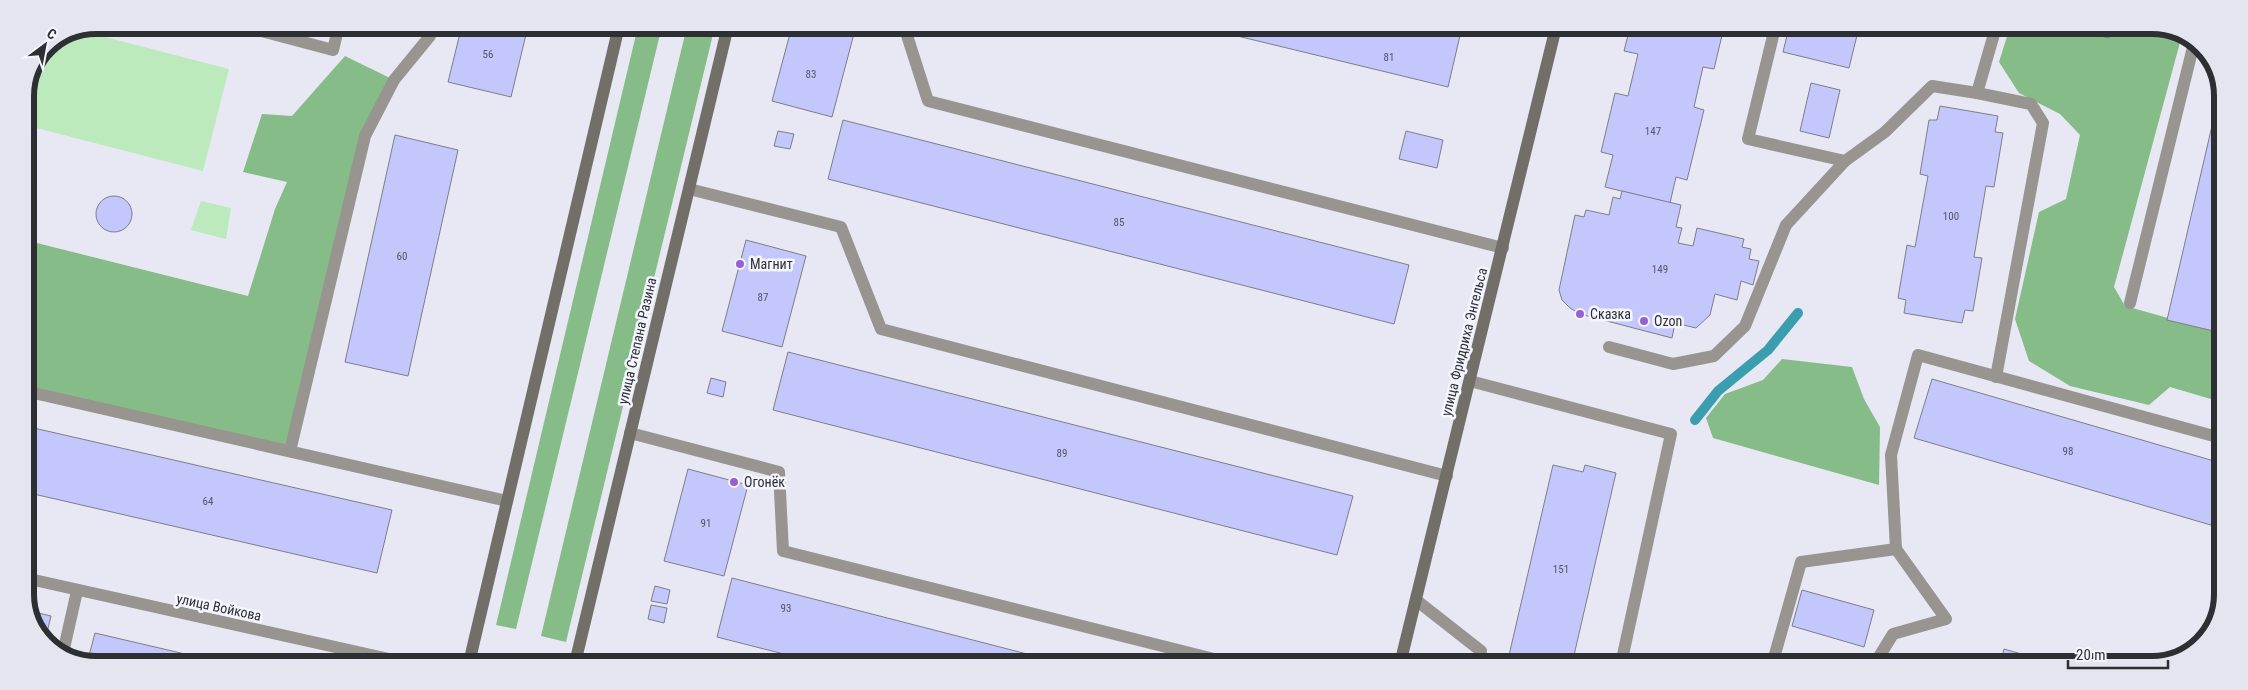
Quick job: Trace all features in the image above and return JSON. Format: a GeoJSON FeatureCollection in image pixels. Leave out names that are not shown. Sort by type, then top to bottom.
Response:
{"type":"FeatureCollection","features":[{"type":"Feature","properties":{"kind":"main road"},"geometry":{"type":"LineString","coordinates":[[471,656],[617,34]]}},
{"type":"Feature","properties":{"kind":"main road","name":"улица Степана Разина"},"geometry":{"type":"LineString","coordinates":[[577,656],[726,34]]}},
{"type":"Feature","properties":{"kind":"main road","name":"улица Фридриха Энгельса"},"geometry":{"type":"LineString","coordinates":[[1402,656],[1554,34]]}},
{"type":"Feature","properties":{"kind":"street"},"geometry":{"type":"LineString","coordinates":[[273,34],[333,50],[337,34]]}},
{"type":"Feature","properties":{"kind":"street"},"geometry":{"type":"LineString","coordinates":[[290,452],[364,136],[394,80],[431,34]]}},
{"type":"Feature","properties":{"kind":"street"},"geometry":{"type":"LineString","coordinates":[[907,34],[928,101],[1503,248]]}},
{"type":"Feature","properties":{"kind":"street"},"geometry":{"type":"LineString","coordinates":[[1774,34],[1748,139],[1845,161]]}},
{"type":"Feature","properties":{"kind":"street"},"geometry":{"type":"LineString","coordinates":[[1977,93],[1994,34]]}},
{"type":"Feature","properties":{"kind":"street"},"geometry":{"type":"LineString","coordinates":[[2130,303],[2193,49]]}},
{"type":"Feature","properties":{"kind":"street"},"geometry":{"type":"LineString","coordinates":[[1608,347],[1673,364],[1714,356],[1745,326],[1786,225],[1845,161],[1885,132],[1932,86],[2031,104],[2043,123],[1996,377]]}},
{"type":"Feature","properties":{"kind":"street"},"geometry":{"type":"LineString","coordinates":[[689,189],[841,227],[881,329],[1447,476]]}},
{"type":"Feature","properties":{"kind":"street"},"geometry":{"type":"LineString","coordinates":[[1880,656],[1893,634],[1946,619],[1896,550],[1891,455],[1918,355],[2214,436]]}},
{"type":"Feature","properties":{"kind":"street"},"geometry":{"type":"LineString","coordinates":[[1470,382],[1671,434],[1623,656]]}},
{"type":"Feature","properties":{"kind":"street"},"geometry":{"type":"LineString","coordinates":[[34,393],[507,501]]}},
{"type":"Feature","properties":{"kind":"street"},"geometry":{"type":"LineString","coordinates":[[630,434],[779,472],[783,551],[1202,656]]}},
{"type":"Feature","properties":{"kind":"street"},"geometry":{"type":"LineString","coordinates":[[1774,656],[1800,562],[1896,550]]}},
{"type":"Feature","properties":{"kind":"street","name":"улица Войкова"},"geometry":{"type":"LineString","coordinates":[[34,580],[375,656]]}},
{"type":"Feature","properties":{"kind":"street"},"geometry":{"type":"LineString","coordinates":[[64,648],[77,591]]}},
{"type":"Feature","properties":{"kind":"street"},"geometry":{"type":"LineString","coordinates":[[1416,600],[1482,651],[1480,656]]}},
{"type":"Feature","properties":{"kind":"green space"},"geometry":{"type":"Polygon","coordinates":[[[94,34],[229,69],[203,171],[34,127],[34,96],[38,72],[39,70],[70,70],[70,39],[72,38],[94,34]]]}},
{"type":"Feature","properties":{"kind":"green space"},"geometry":{"type":"Polygon","coordinates":[[[636,34],[660,34],[516,629],[496,625],[636,34]]]}},
{"type":"Feature","properties":{"kind":"green space"},"geometry":{"type":"Polygon","coordinates":[[[685,34],[713,34],[566,642],[541,636],[685,34]]]}},
{"type":"Feature","properties":{"kind":"green space"},"geometry":{"type":"Polygon","coordinates":[[[2008,34],[2160,34],[2181,40],[2114,287],[2125,306],[2214,331],[2214,400],[2170,387],[2149,405],[2070,386],[2029,361],[2015,319],[2039,212],[2066,199],[2080,135],[2060,114],[2019,93],[1999,62],[2008,34]]]}},
{"type":"Feature","properties":{"kind":"green space"},"geometry":{"type":"Polygon","coordinates":[[[345,56],[394,80],[365,136],[290,451],[34,393],[34,242],[248,296],[275,209],[287,182],[243,172],[262,114],[292,116],[345,56]]]}},
{"type":"Feature","properties":{"kind":"green space"},"geometry":{"type":"Polygon","coordinates":[[[201,201],[231,208],[226,239],[191,230],[201,201]]]}},
{"type":"Feature","properties":{"kind":"green space"},"geometry":{"type":"Polygon","coordinates":[[[1782,359],[1852,367],[1864,399],[1880,427],[1879,485],[1713,438],[1706,418],[1725,394],[1763,380],[1782,359]]]}},
{"type":"Feature","properties":{"kind":"building"},"geometry":{"type":"Polygon","coordinates":[[[460,34],[526,34],[511,97],[448,82],[460,34]]]}},
{"type":"Feature","properties":{"kind":"building"},"geometry":{"type":"Polygon","coordinates":[[[790,34],[854,34],[832,117],[772,101],[790,34]]]}},
{"type":"Feature","properties":{"kind":"building"},"geometry":{"type":"Polygon","coordinates":[[[1229,34],[1460,34],[1448,87],[1229,34]]]}},
{"type":"Feature","properties":{"kind":"building"},"geometry":{"type":"Polygon","coordinates":[[[1628,34],[1722,34],[1714,69],[1703,67],[1694,107],[1704,110],[1687,180],[1676,177],[1670,203],[1605,187],[1613,155],[1601,152],[1615,93],[1628,96],[1638,54],[1624,51],[1628,34]]]}},
{"type":"Feature","properties":{"kind":"building"},"geometry":{"type":"Polygon","coordinates":[[[1787,34],[1857,34],[1849,68],[1783,52],[1787,34]]]}},
{"type":"Feature","properties":{"kind":"building"},"geometry":{"type":"Polygon","coordinates":[[[2092,34],[2110,34],[2109,38],[2092,34]]]}},
{"type":"Feature","properties":{"kind":"building"},"geometry":{"type":"Polygon","coordinates":[[[1811,83],[1840,90],[1829,138],[1800,131],[1811,83]]]}},
{"type":"Feature","properties":{"kind":"building"},"geometry":{"type":"Polygon","coordinates":[[[1940,106],[1998,116],[1995,132],[2003,133],[1994,187],[1986,186],[1974,257],[1982,258],[1973,311],[1965,310],[1962,323],[1904,313],[1906,300],[1898,298],[1907,245],[1915,247],[1928,176],[1920,174],[1929,120],[1937,120],[1940,106]]]}},
{"type":"Feature","properties":{"kind":"building"},"geometry":{"type":"Polygon","coordinates":[[[2214,117],[2214,331],[2167,320],[2214,117]]]}},
{"type":"Feature","properties":{"kind":"building"},"geometry":{"type":"Polygon","coordinates":[[[843,120],[1409,265],[1394,324],[828,179],[843,120]]]}},
{"type":"Feature","properties":{"kind":"building"},"geometry":{"type":"Polygon","coordinates":[[[778,131],[794,134],[790,149],[774,146],[778,131]]]}},
{"type":"Feature","properties":{"kind":"building"},"geometry":{"type":"Polygon","coordinates":[[[1406,131],[1443,140],[1437,168],[1399,159],[1406,131]]]}},
{"type":"Feature","properties":{"kind":"building"},"geometry":{"type":"Polygon","coordinates":[[[395,135],[458,150],[408,376],[345,362],[395,135]]]}},
{"type":"Feature","properties":{"kind":"building"},"geometry":{"type":"Polygon","coordinates":[[[1622,191],[1681,205],[1676,227],[1682,228],[1678,243],[1693,246],[1697,228],[1744,239],[1742,247],[1751,249],[1749,259],[1759,261],[1753,285],[1741,281],[1737,300],[1715,294],[1710,315],[1696,328],[1675,323],[1672,338],[1580,314],[1570,308],[1562,300],[1559,290],[1575,215],[1584,217],[1586,210],[1609,215],[1613,197],[1620,199],[1622,191]]]}},
{"type":"Feature","properties":{"kind":"building"},"geometry":{"type":"Polygon","coordinates":[[[114,196],[127,201],[132,214],[127,227],[114,232],[101,227],[96,214],[101,201],[114,196]]]}},
{"type":"Feature","properties":{"kind":"building"},"geometry":{"type":"Polygon","coordinates":[[[746,240],[806,256],[782,347],[722,331],[746,240]]]}},
{"type":"Feature","properties":{"kind":"building"},"geometry":{"type":"Polygon","coordinates":[[[788,352],[1353,496],[1337,555],[773,410],[788,352]]]}},
{"type":"Feature","properties":{"kind":"building"},"geometry":{"type":"Polygon","coordinates":[[[711,378],[726,382],[723,397],[707,393],[711,378]]]}},
{"type":"Feature","properties":{"kind":"building"},"geometry":{"type":"Polygon","coordinates":[[[1932,379],[2214,461],[2214,526],[1914,438],[1932,379]]]}},
{"type":"Feature","properties":{"kind":"building"},"geometry":{"type":"Polygon","coordinates":[[[34,428],[392,510],[377,573],[34,494],[34,428]]]}},
{"type":"Feature","properties":{"kind":"building"},"geometry":{"type":"Polygon","coordinates":[[[1553,465],[1583,472],[1585,465],[1616,473],[1574,656],[1509,656],[1553,465]]]}},
{"type":"Feature","properties":{"kind":"building"},"geometry":{"type":"Polygon","coordinates":[[[688,469],[748,485],[724,576],[664,561],[688,469]]]}},
{"type":"Feature","properties":{"kind":"building"},"geometry":{"type":"Polygon","coordinates":[[[732,578],[1035,656],[792,656],[717,637],[732,578]]]}},
{"type":"Feature","properties":{"kind":"building"},"geometry":{"type":"Polygon","coordinates":[[[655,586],[670,590],[667,604],[651,601],[655,586]]]}},
{"type":"Feature","properties":{"kind":"building"},"geometry":{"type":"Polygon","coordinates":[[[1802,590],[1874,610],[1864,647],[1792,626],[1802,590]]]}},
{"type":"Feature","properties":{"kind":"building"},"geometry":{"type":"Polygon","coordinates":[[[651,605],[667,608],[664,623],[648,619],[651,605]]]}},
{"type":"Feature","properties":{"kind":"building"},"geometry":{"type":"Polygon","coordinates":[[[37,613],[51,616],[47,632],[37,613]]]}},
{"type":"Feature","properties":{"kind":"building"},"geometry":{"type":"Polygon","coordinates":[[[95,633],[185,654],[185,656],[89,656],[95,633]]]}},
{"type":"Feature","properties":{"kind":"building"},"geometry":{"type":"Polygon","coordinates":[[[2004,649],[2028,656],[2002,656],[2004,649]]]}},
{"type":"Feature","properties":{"kind":"waterway"},"geometry":{"type":"LineString","coordinates":[[1695,420],[1718,391],[1768,350],[1798,313]]}},
{"type":"Feature","properties":{"kind":"place","name":"Магнит"},"geometry":{"type":"Point","coordinates":[740,264]}},
{"type":"Feature","properties":{"kind":"place","name":"Сказка"},"geometry":{"type":"Point","coordinates":[1580,314]}},
{"type":"Feature","properties":{"kind":"place","name":"Ozon"},"geometry":{"type":"Point","coordinates":[1644,321]}},
{"type":"Feature","properties":{"kind":"place","name":"Огонёк"},"geometry":{"type":"Point","coordinates":[734,482]}}]}
